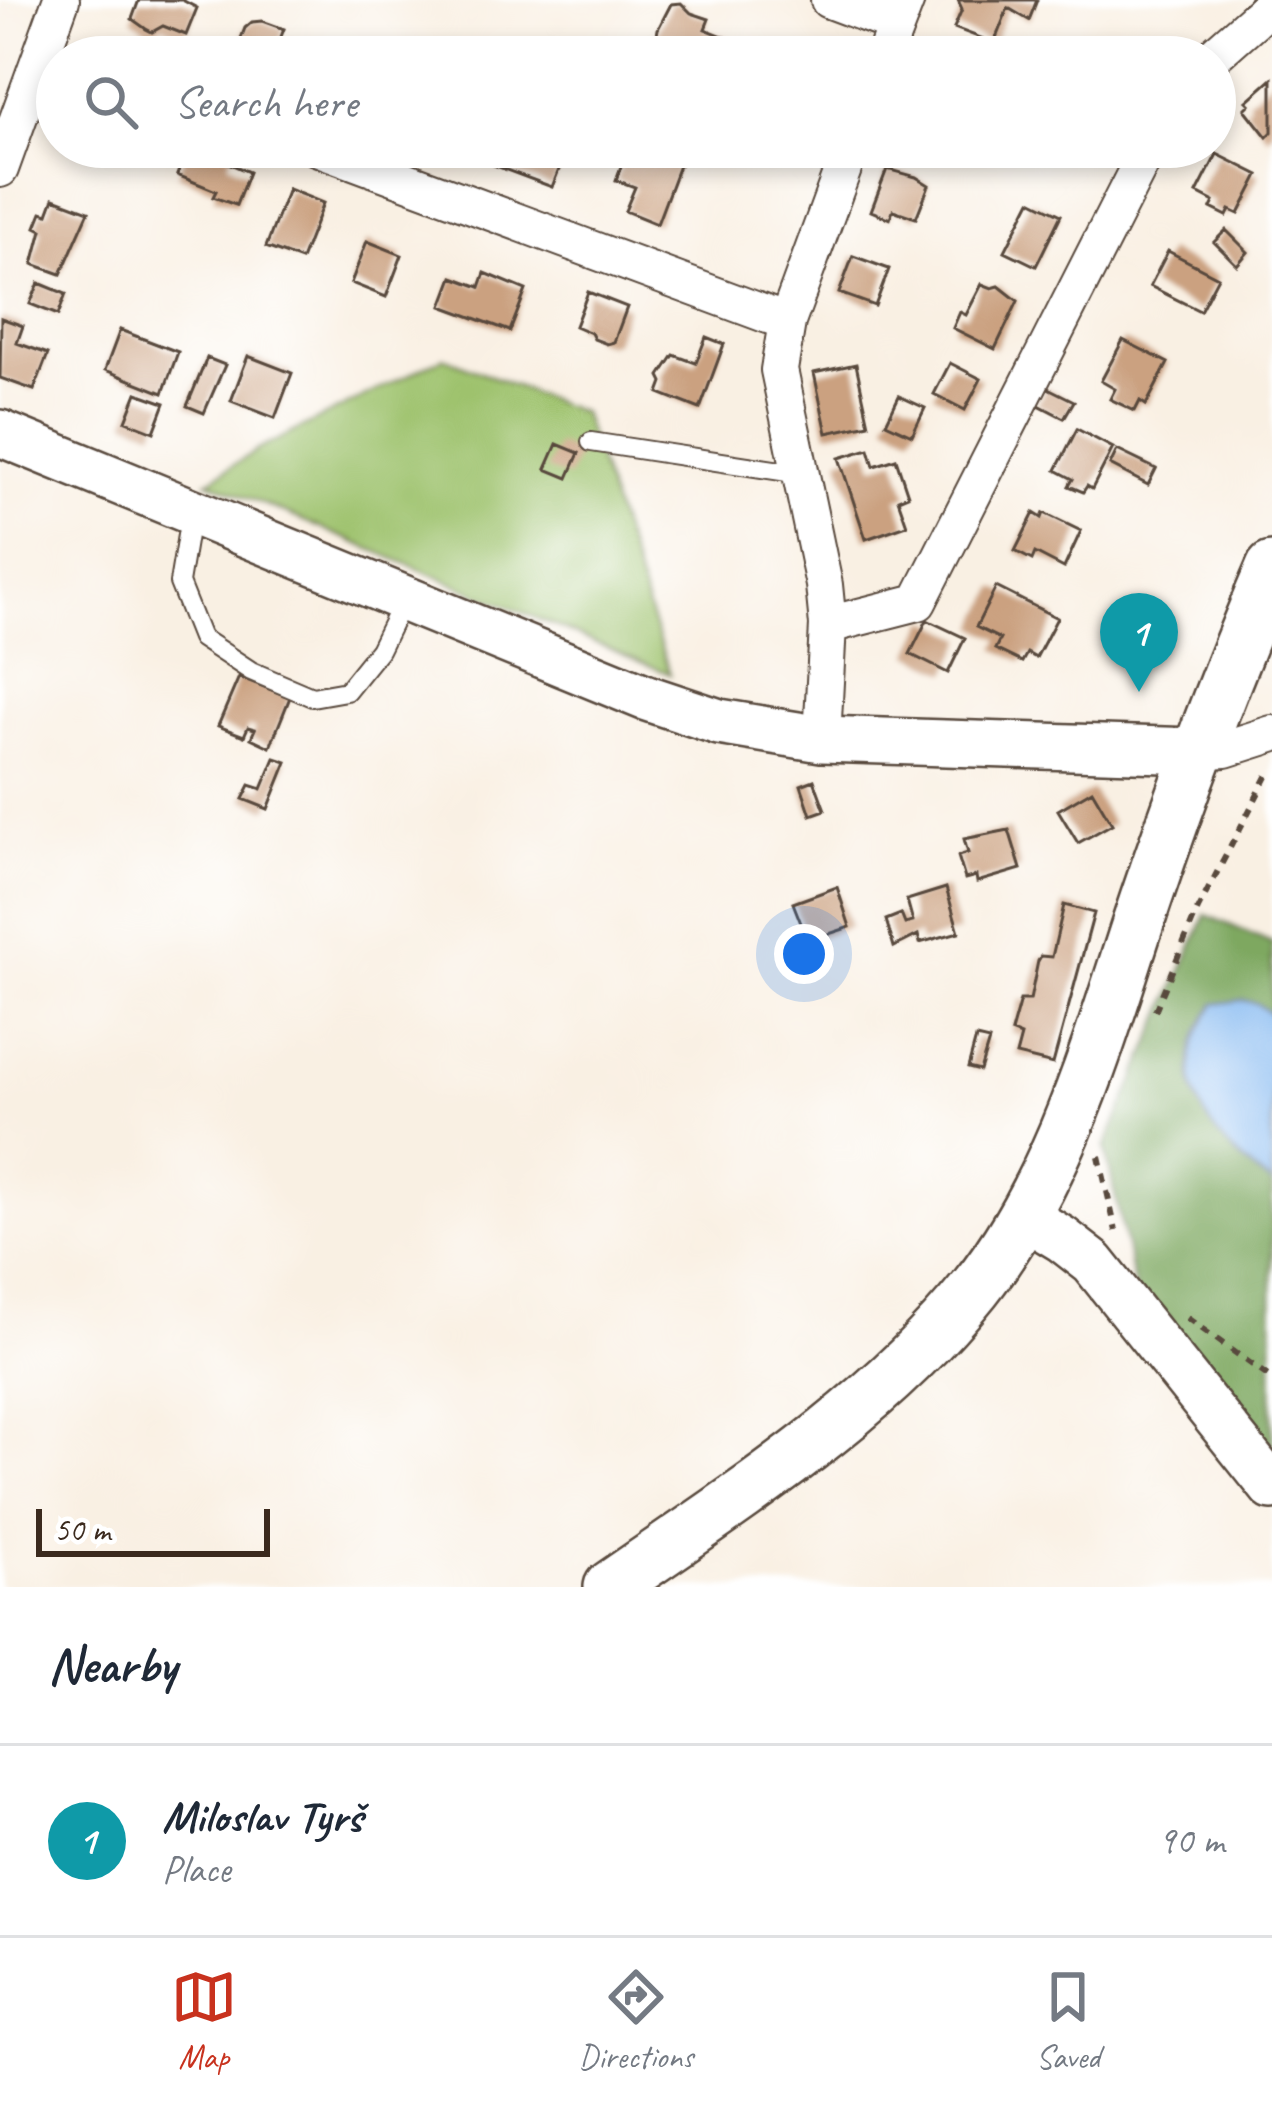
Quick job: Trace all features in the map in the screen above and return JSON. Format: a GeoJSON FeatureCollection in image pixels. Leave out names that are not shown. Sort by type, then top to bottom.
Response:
{"type":"FeatureCollection","features":[{"type":"Feature","properties":{"kind":"main road"},"geometry":{"type":"LineString","coordinates":[[610,1587],[842,1418],[925,1345],[976,1287],[1024,1216],[1065,1136],[1196,752],[1272,568]]}},
{"type":"Feature","properties":{"kind":"street"},"geometry":{"type":"LineString","coordinates":[[60,36],[61,0]]}},
{"type":"Feature","properties":{"kind":"street"},"geometry":{"type":"LineString","coordinates":[[830,0],[895,27]]}},
{"type":"Feature","properties":{"kind":"street"},"geometry":{"type":"LineString","coordinates":[[1236,36],[1272,4]]}},
{"type":"Feature","properties":{"kind":"street"},"geometry":{"type":"LineString","coordinates":[[0,169],[36,97]]}},
{"type":"Feature","properties":{"kind":"street"},"geometry":{"type":"LineString","coordinates":[[373,168],[787,322]]}},
{"type":"Feature","properties":{"kind":"street"},"geometry":{"type":"LineString","coordinates":[[822,739],[828,625],[779,370],[787,322],[843,168]]}},
{"type":"Feature","properties":{"kind":"street"},"geometry":{"type":"LineString","coordinates":[[828,625],[917,602],[1138,168]]}},
{"type":"Feature","properties":{"kind":"street"},"geometry":{"type":"LineString","coordinates":[[0,433],[647,698],[719,722],[822,739],[1196,752],[1270,750]]}},
{"type":"Feature","properties":{"kind":"street"},"geometry":{"type":"LineString","coordinates":[[1024,1216],[1062,1238],[1093,1264],[1272,1487]]}},
{"type":"Feature","properties":{"kind":"lane"},"geometry":{"type":"LineString","coordinates":[[591,442],[801,474]]}},
{"type":"Feature","properties":{"kind":"lane"},"geometry":{"type":"LineString","coordinates":[[191,511],[179,583],[201,638],[251,671],[312,697],[346,691],[379,650],[404,598]]}},
{"type":"Feature","properties":{"kind":"path"},"geometry":{"type":"LineString","coordinates":[[1152,1018],[1270,750]]}},
{"type":"Feature","properties":{"kind":"path"},"geometry":{"type":"LineString","coordinates":[[1097,1150],[1118,1238]]}},
{"type":"Feature","properties":{"kind":"path"},"geometry":{"type":"LineString","coordinates":[[1184,1315],[1272,1378]]}},
{"type":"Feature","properties":{"kind":"green space"},"geometry":{"type":"Polygon","coordinates":[[[444,357],[582,413],[670,674],[208,481],[259,449],[444,357]]]}},
{"type":"Feature","properties":{"kind":"green space"},"geometry":{"type":"Polygon","coordinates":[[[1206,915],[1272,943],[1272,1453],[1136,1295],[1105,1148],[1206,915]]]}},
{"type":"Feature","properties":{"kind":"water"},"geometry":{"type":"Polygon","coordinates":[[[1242,1000],[1272,1015],[1272,1184],[1212,1127],[1193,1081],[1192,1057],[1199,1031],[1215,1004],[1242,1000]]]}},
{"type":"Feature","properties":{"kind":"building"},"geometry":{"type":"Polygon","coordinates":[[[139,0],[182,0],[197,8],[186,35],[163,26],[152,32],[132,19],[139,0]]]}},
{"type":"Feature","properties":{"kind":"building"},"geometry":{"type":"Polygon","coordinates":[[[958,0],[1037,0],[1029,20],[1008,8],[997,36],[975,36],[954,28],[962,9],[958,0]]]}},
{"type":"Feature","properties":{"kind":"building"},"geometry":{"type":"Polygon","coordinates":[[[681,3],[691,13],[709,19],[705,29],[723,36],[657,36],[671,4],[681,3]]]}},
{"type":"Feature","properties":{"kind":"building"},"geometry":{"type":"Polygon","coordinates":[[[252,22],[284,29],[281,36],[242,36],[252,22]]]}},
{"type":"Feature","properties":{"kind":"building"},"geometry":{"type":"Polygon","coordinates":[[[1272,79],[1272,132],[1267,137],[1245,109],[1250,104],[1247,101],[1272,79]]]}},
{"type":"Feature","properties":{"kind":"building"},"geometry":{"type":"Polygon","coordinates":[[[1236,164],[1259,175],[1239,214],[1230,210],[1227,216],[1211,208],[1214,202],[1197,193],[1210,168],[1236,168],[1236,164]]]}},
{"type":"Feature","properties":{"kind":"building"},"geometry":{"type":"Polygon","coordinates":[[[180,168],[249,172],[236,205],[177,175],[180,168]]]}},
{"type":"Feature","properties":{"kind":"building"},"geometry":{"type":"Polygon","coordinates":[[[501,168],[560,168],[552,187],[501,168]]]}},
{"type":"Feature","properties":{"kind":"building"},"geometry":{"type":"Polygon","coordinates":[[[620,168],[678,168],[657,224],[625,211],[635,187],[616,180],[620,168]]]}},
{"type":"Feature","properties":{"kind":"building"},"geometry":{"type":"Polygon","coordinates":[[[887,169],[929,185],[916,218],[893,210],[890,219],[871,211],[887,169]]]}},
{"type":"Feature","properties":{"kind":"building"},"geometry":{"type":"Polygon","coordinates":[[[288,189],[323,203],[301,260],[266,247],[288,189]]]}},
{"type":"Feature","properties":{"kind":"building"},"geometry":{"type":"Polygon","coordinates":[[[54,198],[89,211],[61,274],[33,264],[42,230],[36,227],[54,198]]]}},
{"type":"Feature","properties":{"kind":"building"},"geometry":{"type":"Polygon","coordinates":[[[1031,200],[1061,215],[1036,266],[1005,251],[1031,200]]]}},
{"type":"Feature","properties":{"kind":"building"},"geometry":{"type":"Polygon","coordinates":[[[1226,230],[1248,252],[1237,265],[1214,242],[1226,230]]]}},
{"type":"Feature","properties":{"kind":"building"},"geometry":{"type":"Polygon","coordinates":[[[367,241],[402,255],[386,297],[351,283],[367,241]]]}},
{"type":"Feature","properties":{"kind":"building"},"geometry":{"type":"Polygon","coordinates":[[[1168,251],[1218,277],[1200,311],[1150,286],[1168,251]]]}},
{"type":"Feature","properties":{"kind":"building"},"geometry":{"type":"Polygon","coordinates":[[[853,256],[889,269],[875,306],[839,293],[853,256]]]}},
{"type":"Feature","properties":{"kind":"building"},"geometry":{"type":"Polygon","coordinates":[[[485,273],[526,290],[510,331],[442,306],[453,277],[480,287],[485,273]]]}},
{"type":"Feature","properties":{"kind":"building"},"geometry":{"type":"Polygon","coordinates":[[[39,283],[66,294],[58,315],[30,304],[39,283]]]}},
{"type":"Feature","properties":{"kind":"building"},"geometry":{"type":"Polygon","coordinates":[[[982,284],[999,286],[1018,301],[995,349],[953,328],[960,312],[966,315],[982,284]]]}},
{"type":"Feature","properties":{"kind":"building"},"geometry":{"type":"Polygon","coordinates":[[[588,292],[627,307],[614,342],[594,339],[575,326],[588,292]]]}},
{"type":"Feature","properties":{"kind":"building"},"geometry":{"type":"Polygon","coordinates":[[[1,318],[23,326],[17,343],[48,354],[34,390],[0,378],[1,318]]]}},
{"type":"Feature","properties":{"kind":"building"},"geometry":{"type":"Polygon","coordinates":[[[120,330],[178,352],[163,393],[105,370],[120,330]]]}},
{"type":"Feature","properties":{"kind":"building"},"geometry":{"type":"Polygon","coordinates":[[[706,337],[724,344],[700,409],[659,393],[660,376],[674,355],[696,363],[706,337]]]}},
{"type":"Feature","properties":{"kind":"building"},"geometry":{"type":"Polygon","coordinates":[[[1123,340],[1168,363],[1146,405],[1140,401],[1135,411],[1110,399],[1115,389],[1101,381],[1123,340]]]}},
{"type":"Feature","properties":{"kind":"building"},"geometry":{"type":"Polygon","coordinates":[[[248,356],[292,373],[275,418],[231,401],[248,356]]]}},
{"type":"Feature","properties":{"kind":"building"},"geometry":{"type":"Polygon","coordinates":[[[207,358],[225,365],[204,413],[187,406],[207,358]]]}},
{"type":"Feature","properties":{"kind":"building"},"geometry":{"type":"Polygon","coordinates":[[[950,363],[981,379],[965,410],[934,394],[950,363]]]}},
{"type":"Feature","properties":{"kind":"building"},"geometry":{"type":"Polygon","coordinates":[[[856,364],[869,424],[827,433],[814,373],[856,364]]]}},
{"type":"Feature","properties":{"kind":"building"},"geometry":{"type":"Polygon","coordinates":[[[1046,387],[1074,401],[1064,418],[1037,404],[1046,387]]]}},
{"type":"Feature","properties":{"kind":"building"},"geometry":{"type":"Polygon","coordinates":[[[137,393],[165,403],[154,432],[126,421],[137,393]]]}},
{"type":"Feature","properties":{"kind":"building"},"geometry":{"type":"Polygon","coordinates":[[[899,396],[925,408],[912,435],[886,423],[899,396]]]}},
{"type":"Feature","properties":{"kind":"building"},"geometry":{"type":"Polygon","coordinates":[[[1077,429],[1113,448],[1092,489],[1087,486],[1083,492],[1069,486],[1073,479],[1056,470],[1077,429]]]}},
{"type":"Feature","properties":{"kind":"building"},"geometry":{"type":"Polygon","coordinates":[[[557,444],[579,453],[568,478],[546,469],[557,444]]]}},
{"type":"Feature","properties":{"kind":"building"},"geometry":{"type":"Polygon","coordinates":[[[869,449],[874,466],[896,459],[908,495],[898,499],[907,525],[866,539],[839,458],[869,449]]]}},
{"type":"Feature","properties":{"kind":"building"},"geometry":{"type":"Polygon","coordinates":[[[1117,450],[1156,469],[1148,485],[1110,465],[1117,450]]]}},
{"type":"Feature","properties":{"kind":"building"},"geometry":{"type":"Polygon","coordinates":[[[1034,513],[1081,531],[1064,568],[1035,553],[1032,560],[1015,551],[1034,513]]]}},
{"type":"Feature","properties":{"kind":"building"},"geometry":{"type":"Polygon","coordinates":[[[996,587],[1057,618],[1036,658],[1027,653],[1022,662],[995,649],[1000,639],[976,627],[996,587]]]}},
{"type":"Feature","properties":{"kind":"building"},"geometry":{"type":"Polygon","coordinates":[[[927,620],[965,638],[948,673],[910,654],[927,620]]]}},
{"type":"Feature","properties":{"kind":"building"},"geometry":{"type":"Polygon","coordinates":[[[239,677],[290,697],[270,747],[251,738],[255,729],[248,727],[244,736],[218,726],[239,677]]]}},
{"type":"Feature","properties":{"kind":"building"},"geometry":{"type":"Polygon","coordinates":[[[275,758],[287,762],[268,809],[243,799],[250,785],[262,789],[275,758]]]}},
{"type":"Feature","properties":{"kind":"building"},"geometry":{"type":"Polygon","coordinates":[[[814,780],[825,810],[811,815],[801,785],[814,780]]]}},
{"type":"Feature","properties":{"kind":"building"},"geometry":{"type":"Polygon","coordinates":[[[1092,790],[1112,824],[1078,843],[1058,810],[1092,790]]]}},
{"type":"Feature","properties":{"kind":"building"},"geometry":{"type":"Polygon","coordinates":[[[1009,830],[1021,869],[977,882],[976,876],[965,879],[958,856],[968,853],[964,839],[1009,830]]]}},
{"type":"Feature","properties":{"kind":"building"},"geometry":{"type":"Polygon","coordinates":[[[837,887],[850,927],[808,941],[793,903],[837,887]]]}},
{"type":"Feature","properties":{"kind":"building"},"geometry":{"type":"Polygon","coordinates":[[[946,888],[959,932],[920,943],[918,935],[894,947],[886,920],[901,914],[905,924],[913,922],[907,900],[946,888]]]}},
{"type":"Feature","properties":{"kind":"building"},"geometry":{"type":"Polygon","coordinates":[[[1064,905],[1094,913],[1053,1064],[1016,1055],[1021,1036],[1011,1032],[1020,1000],[1030,1000],[1038,961],[1041,956],[1052,957],[1064,905]]]}},
{"type":"Feature","properties":{"kind":"building"},"geometry":{"type":"Polygon","coordinates":[[[976,1038],[989,1041],[980,1071],[968,1068],[976,1038]]]}},
{"type":"Feature","properties":{"kind":"place","name":"Miloslav Tyrš"},"geometry":{"type":"Point","coordinates":[1139,692]}}]}
